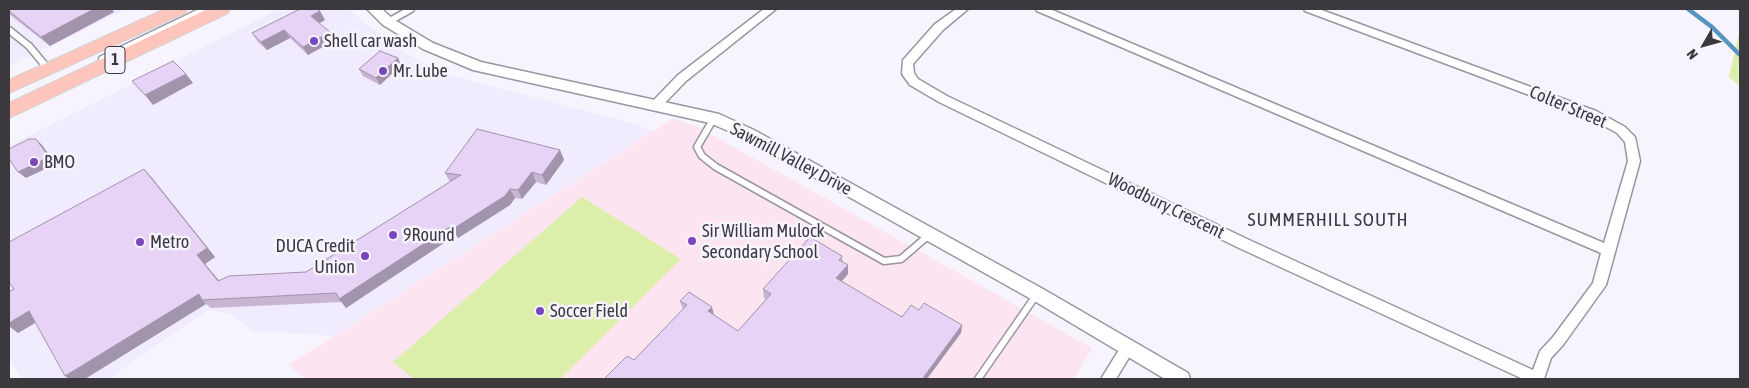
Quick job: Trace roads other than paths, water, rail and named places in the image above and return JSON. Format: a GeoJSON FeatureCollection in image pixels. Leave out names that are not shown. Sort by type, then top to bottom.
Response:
{"type":"FeatureCollection","features":[{"type":"Feature","properties":{"kind":"main road","name":"1"},"geometry":{"type":"LineString","coordinates":[[9,87],[179,9]]}},
{"type":"Feature","properties":{"kind":"main road","name":"1"},"geometry":{"type":"LineString","coordinates":[[9,111],[222,9]]}},
{"type":"Feature","properties":{"kind":"street","name":"Sawmill Valley Drive"},"geometry":{"type":"LineString","coordinates":[[374,9],[388,22],[428,46],[478,66],[714,118],[749,134],[1037,294],[1181,379]]}},
{"type":"Feature","properties":{"kind":"street"},"geometry":{"type":"LineString","coordinates":[[655,106],[682,78],[770,9]]}},
{"type":"Feature","properties":{"kind":"street","name":"Woodbury Crescent"},"geometry":{"type":"LineString","coordinates":[[963,9],[939,27],[907,63],[908,74],[914,82],[943,99],[1242,243],[1537,379]]}},
{"type":"Feature","properties":{"kind":"street"},"geometry":{"type":"LineString","coordinates":[[1041,9],[1607,250]]}},
{"type":"Feature","properties":{"kind":"street","name":"Colter Street"},"geometry":{"type":"LineString","coordinates":[[1309,9],[1592,114],[1621,130],[1631,140],[1634,161],[1607,250],[1599,285],[1558,342],[1545,355],[1537,379]]}},
{"type":"Feature","properties":{"kind":"street"},"geometry":{"type":"LineString","coordinates":[[1108,379],[1128,349]]}},
{"type":"Feature","properties":{"kind":"lane"},"geometry":{"type":"LineString","coordinates":[[9,104],[206,9]]}},
{"type":"Feature","properties":{"kind":"lane"},"geometry":{"type":"LineString","coordinates":[[388,22],[411,9]]}},
{"type":"Feature","properties":{"kind":"lane"},"geometry":{"type":"LineString","coordinates":[[9,30],[29,46],[44,64],[43,71]]}},
{"type":"Feature","properties":{"kind":"lane"},"geometry":{"type":"LineString","coordinates":[[714,118],[697,147],[702,156],[716,167],[884,262],[901,259],[930,235]]}},
{"type":"Feature","properties":{"kind":"lane"},"geometry":{"type":"LineString","coordinates":[[978,379],[1037,294]]}},
{"type":"Feature","properties":{"kind":"waterway"},"geometry":{"type":"LineString","coordinates":[[1688,9],[1712,27],[1740,55]]}},
{"type":"Feature","properties":{"kind":"place","name":"Shell car wash"},"geometry":{"type":"Point","coordinates":[314,41]}},
{"type":"Feature","properties":{"kind":"place","name":"Mr. Lube"},"geometry":{"type":"Point","coordinates":[383,71]}},
{"type":"Feature","properties":{"kind":"place","name":"BMO"},"geometry":{"type":"Point","coordinates":[34,162]}},
{"type":"Feature","properties":{"kind":"place","name":"9Round"},"geometry":{"type":"Point","coordinates":[393,235]}},
{"type":"Feature","properties":{"kind":"place","name":"Sir William Mulock Secondary School"},"geometry":{"type":"Point","coordinates":[692,241]}},
{"type":"Feature","properties":{"kind":"place","name":"Metro"},"geometry":{"type":"Point","coordinates":[140,242]}},
{"type":"Feature","properties":{"kind":"place","name":"DUCA Credit Union"},"geometry":{"type":"Point","coordinates":[365,256]}},
{"type":"Feature","properties":{"kind":"place","name":"Soccer Field"},"geometry":{"type":"Point","coordinates":[540,311]}},
{"type":"Feature","properties":{"kind":"district","name":"SUMMERHILL SOUTH"},"geometry":{"type":"Point","coordinates":[1328,220]}}]}
